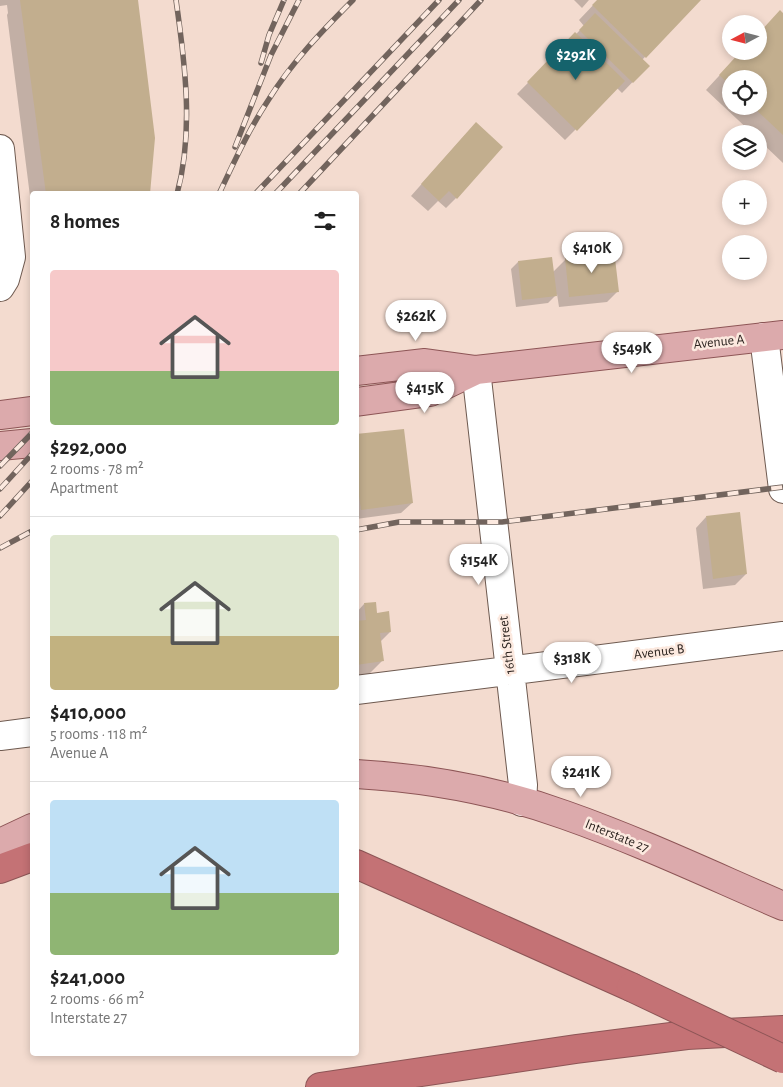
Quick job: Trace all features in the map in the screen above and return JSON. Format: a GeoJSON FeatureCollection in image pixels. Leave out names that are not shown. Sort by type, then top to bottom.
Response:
{"type":"FeatureCollection","features":[{"type":"Feature","properties":{"kind":"highway"},"geometry":{"type":"LineString","coordinates":[[0,869],[30,858]]}},
{"type":"Feature","properties":{"kind":"highway"},"geometry":{"type":"LineString","coordinates":[[359,865],[631,987],[783,1058]]}},
{"type":"Feature","properties":{"kind":"highway"},"geometry":{"type":"LineString","coordinates":[[320,1087],[668,1037],[734,1031],[783,1030]]}},
{"type":"Feature","properties":{"kind":"main road","name":"Avenue A"},"geometry":{"type":"LineString","coordinates":[[359,370],[426,363],[476,370],[773,336]]}},
{"type":"Feature","properties":{"kind":"main road","name":"Avenue A"},"geometry":{"type":"LineString","coordinates":[[359,402],[430,392],[476,370]]}},
{"type":"Feature","properties":{"kind":"main road"},"geometry":{"type":"LineString","coordinates":[[0,415],[30,410]]}},
{"type":"Feature","properties":{"kind":"main road"},"geometry":{"type":"LineString","coordinates":[[0,446],[30,442]]}},
{"type":"Feature","properties":{"kind":"main road","name":"Interstate 27"},"geometry":{"type":"LineString","coordinates":[[359,774],[450,785],[564,814],[783,906]]}},
{"type":"Feature","properties":{"kind":"main road"},"geometry":{"type":"LineString","coordinates":[[0,843],[30,829]]}},
{"type":"Feature","properties":{"kind":"street"},"geometry":{"type":"LineString","coordinates":[[0,149],[11,257],[5,279],[0,287]]}},
{"type":"Feature","properties":{"kind":"street"},"geometry":{"type":"LineString","coordinates":[[773,336],[783,489]]}},
{"type":"Feature","properties":{"kind":"street","name":"16th Street"},"geometry":{"type":"LineString","coordinates":[[476,370],[523,785],[522,802]]}},
{"type":"Feature","properties":{"kind":"street","name":"Avenue B"},"geometry":{"type":"LineString","coordinates":[[359,690],[783,636]]}},
{"type":"Feature","properties":{"kind":"street"},"geometry":{"type":"LineString","coordinates":[[0,736],[30,732]]}},
{"type":"Feature","properties":{"kind":"building"},"geometry":{"type":"Polygon","coordinates":[[[20,0],[138,0],[155,138],[150,191],[46,191],[20,0]]]}},
{"type":"Feature","properties":{"kind":"building"},"geometry":{"type":"Polygon","coordinates":[[[597,0],[701,0],[646,58],[592,5],[597,0]]]}},
{"type":"Feature","properties":{"kind":"building"},"geometry":{"type":"Polygon","coordinates":[[[780,10],[783,13],[783,135],[762,115],[767,115],[767,70],[724,70],[733,60],[768,60],[768,23],[780,10]]]}},
{"type":"Feature","properties":{"kind":"building"},"geometry":{"type":"Polygon","coordinates":[[[595,13],[650,66],[633,83],[579,30],[595,13]]]}},
{"type":"Feature","properties":{"kind":"building"},"geometry":{"type":"Polygon","coordinates":[[[575,32],[625,81],[577,131],[527,82],[575,32]]]}},
{"type":"Feature","properties":{"kind":"building"},"geometry":{"type":"Polygon","coordinates":[[[476,122],[503,147],[457,199],[449,191],[439,201],[421,184],[476,122]]]}},
{"type":"Feature","properties":{"kind":"building"},"geometry":{"type":"Polygon","coordinates":[[[614,250],[619,292],[569,297],[565,258],[585,256],[585,253],[614,250]]]}},
{"type":"Feature","properties":{"kind":"building"},"geometry":{"type":"Polygon","coordinates":[[[552,257],[557,296],[522,300],[518,261],[552,257]]]}},
{"type":"Feature","properties":{"kind":"building"},"geometry":{"type":"Polygon","coordinates":[[[404,429],[413,503],[361,510],[359,496],[359,434],[404,429]]]}},
{"type":"Feature","properties":{"kind":"building"},"geometry":{"type":"Polygon","coordinates":[[[740,512],[747,574],[713,579],[706,516],[740,512]]]}},
{"type":"Feature","properties":{"kind":"building"},"geometry":{"type":"Polygon","coordinates":[[[376,602],[377,613],[389,611],[391,632],[380,633],[384,661],[359,665],[359,621],[366,620],[364,603],[376,602]]]}},
{"type":"Feature","properties":{"kind":"railway"},"geometry":{"type":"LineString","coordinates":[[176,0],[185,73],[187,122],[182,170],[178,191]]}},
{"type":"Feature","properties":{"kind":"railway"},"geometry":{"type":"LineString","coordinates":[[261,63],[269,35],[284,0]]}},
{"type":"Feature","properties":{"kind":"railway"},"geometry":{"type":"LineString","coordinates":[[235,147],[271,55],[299,0]]}},
{"type":"Feature","properties":{"kind":"railway"},"geometry":{"type":"LineString","coordinates":[[220,191],[248,134],[287,72],[353,0]]}},
{"type":"Feature","properties":{"kind":"railway"},"geometry":{"type":"LineString","coordinates":[[258,191],[439,0]]}},
{"type":"Feature","properties":{"kind":"railway"},"geometry":{"type":"LineString","coordinates":[[278,191],[459,0]]}},
{"type":"Feature","properties":{"kind":"railway"},"geometry":{"type":"LineString","coordinates":[[302,191],[481,0]]}},
{"type":"Feature","properties":{"kind":"railway"},"geometry":{"type":"LineString","coordinates":[[0,466],[30,435]]}},
{"type":"Feature","properties":{"kind":"railway"},"geometry":{"type":"LineString","coordinates":[[0,489],[30,456]]}},
{"type":"Feature","properties":{"kind":"railway"},"geometry":{"type":"LineString","coordinates":[[0,516],[30,483]]}},
{"type":"Feature","properties":{"kind":"railway"},"geometry":{"type":"LineString","coordinates":[[359,529],[399,522],[502,522],[783,487]]}},
{"type":"Feature","properties":{"kind":"railway"},"geometry":{"type":"LineString","coordinates":[[0,548],[30,532]]}}]}
